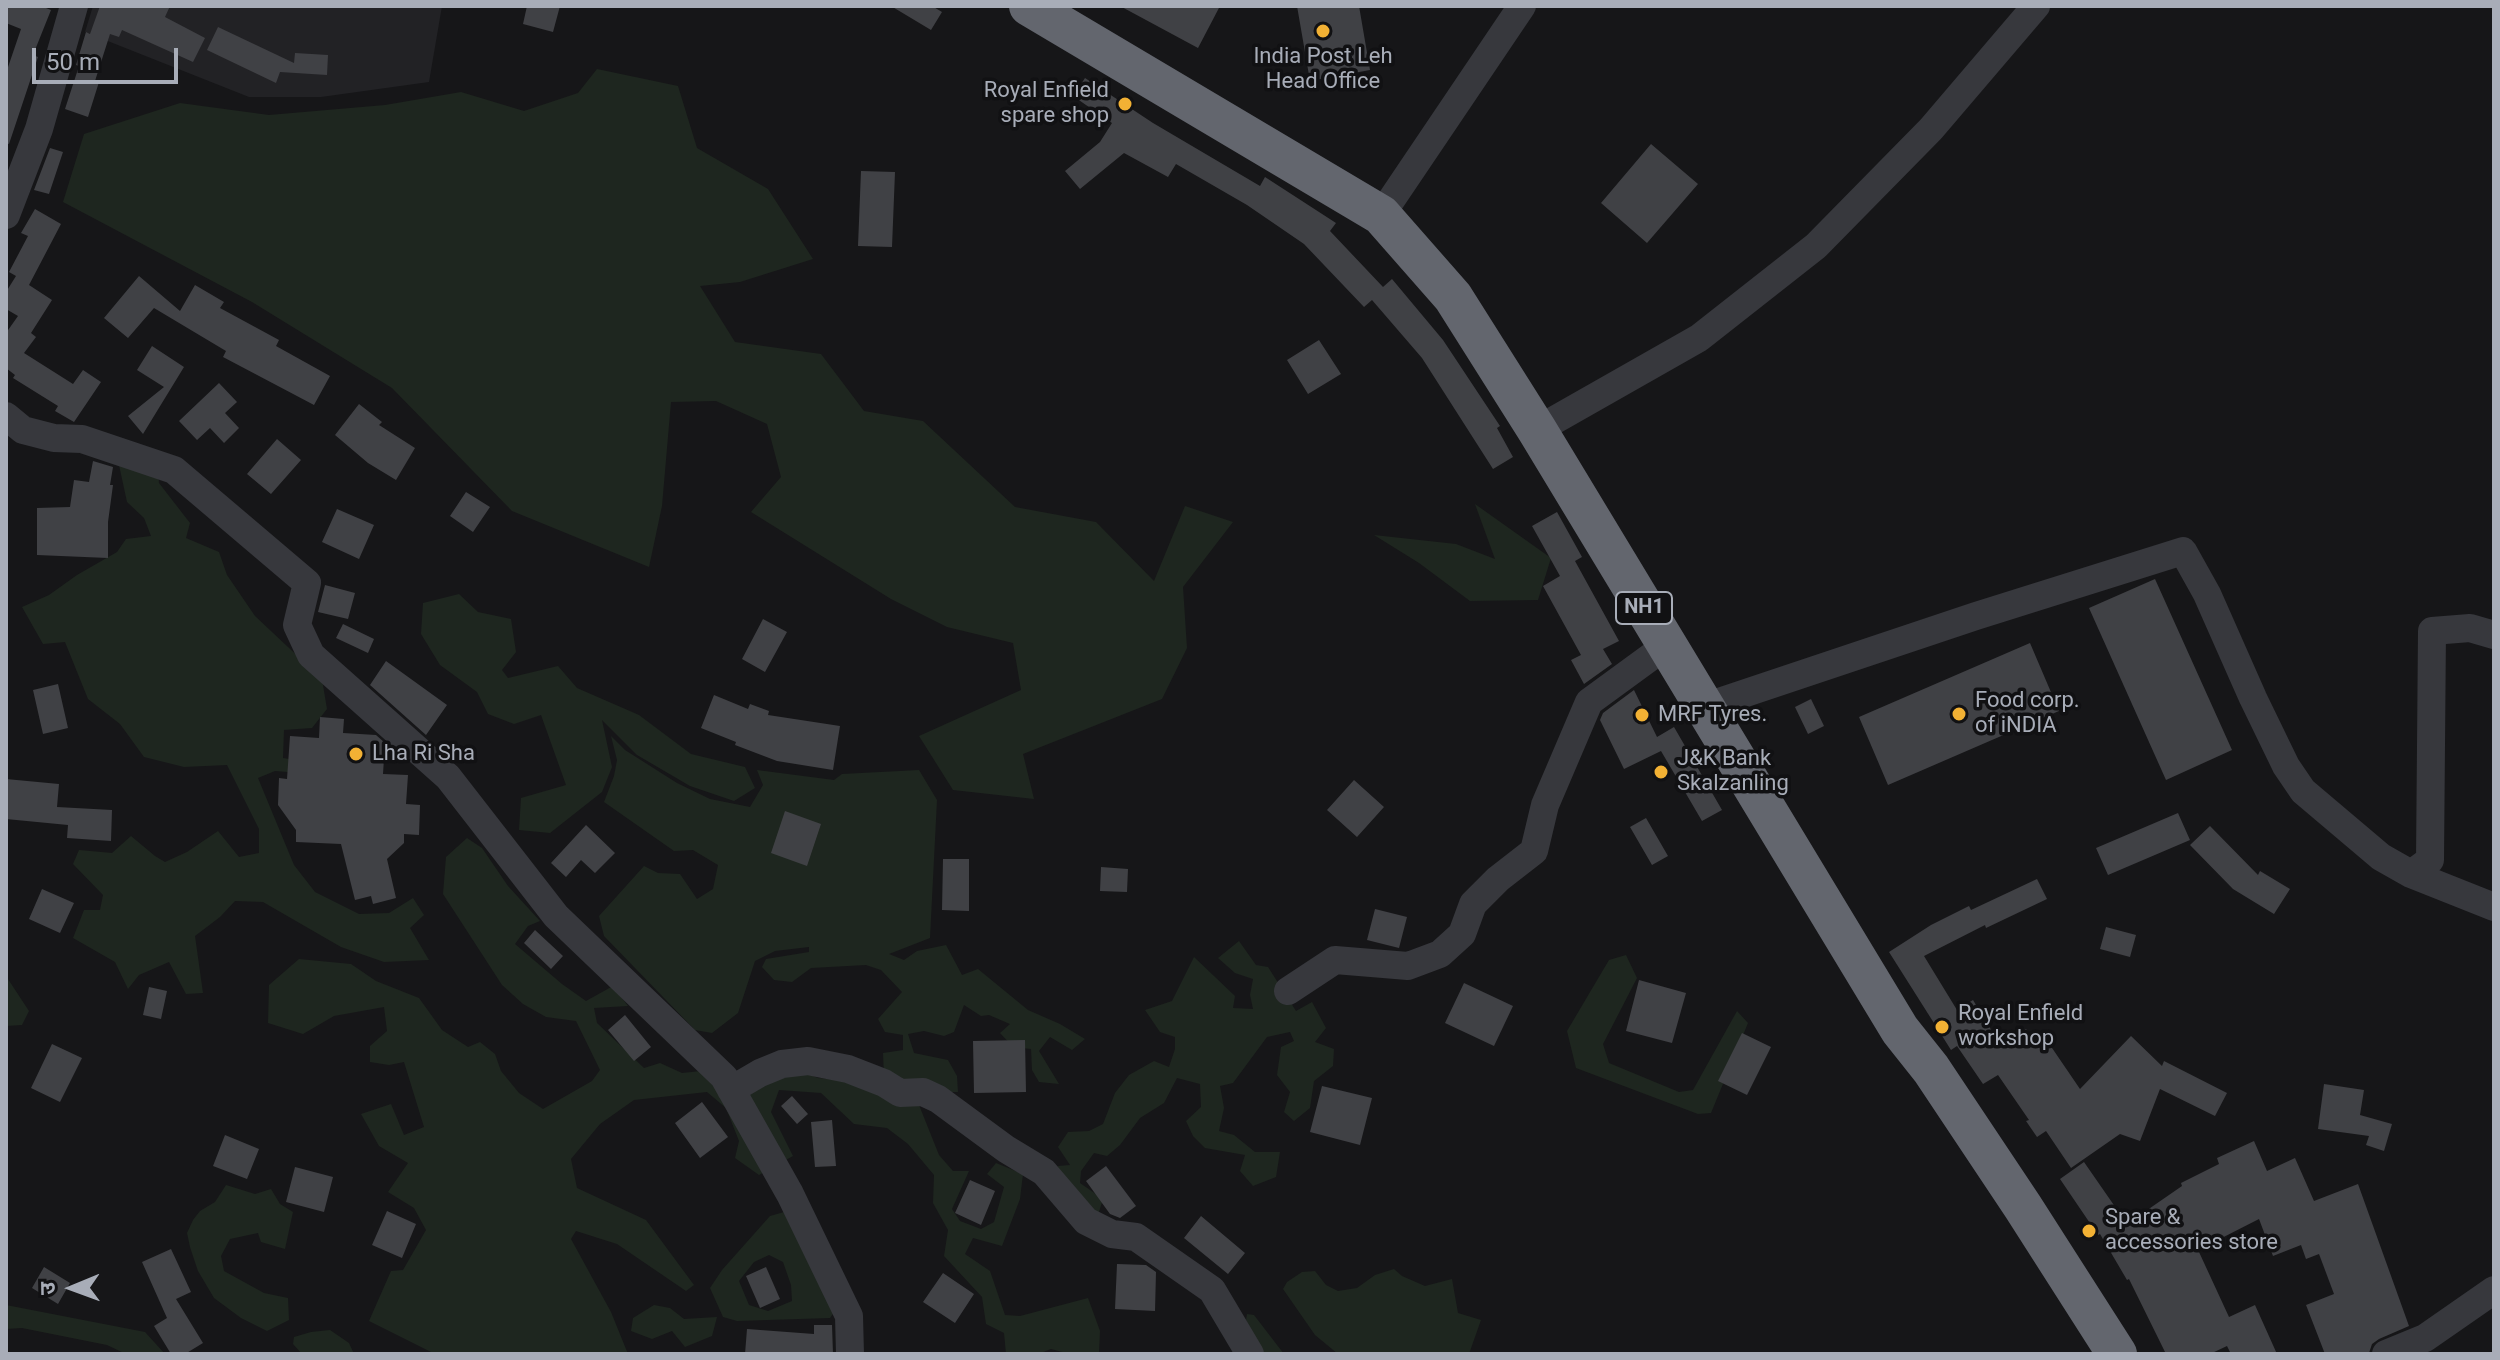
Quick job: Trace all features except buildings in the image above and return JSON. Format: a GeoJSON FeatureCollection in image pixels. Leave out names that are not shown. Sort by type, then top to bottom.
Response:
{"type":"FeatureCollection","features":[{"type":"Feature","properties":{"kind":"highway","name":"NH1"},"geometry":{"type":"LineString","coordinates":[[1029,6],[1381,215],[1453,297],[1537,430],[1900,1030],[1931,1069],[2117,1354]]}},
{"type":"Feature","properties":{"kind":"street"},"geometry":{"type":"LineString","coordinates":[[6,215],[39,129],[74,6]]}},
{"type":"Feature","properties":{"kind":"street"},"geometry":{"type":"LineString","coordinates":[[1381,215],[1522,6]]}},
{"type":"Feature","properties":{"kind":"street"},"geometry":{"type":"LineString","coordinates":[[1537,430],[1699,338],[1816,246],[1931,129],[2036,6]]}},
{"type":"Feature","properties":{"kind":"street"},"geometry":{"type":"LineString","coordinates":[[6,416],[23,430],[54,438],[82,439],[174,470],[307,583],[297,625],[311,655],[448,777],[556,916],[724,1077],[790,1194],[849,1316],[850,1354]]}},
{"type":"Feature","properties":{"kind":"street"},"geometry":{"type":"LineString","coordinates":[[1704,707],[2183,551],[2207,594],[2273,739],[2303,791],[2381,857],[2411,874],[2494,907]]}},
{"type":"Feature","properties":{"kind":"street"},"geometry":{"type":"LineString","coordinates":[[2411,874],[2430,860],[2432,631],[2470,628],[2494,635]]}},
{"type":"Feature","properties":{"kind":"street"},"geometry":{"type":"LineString","coordinates":[[1288,991],[1335,960],[1408,966],[1440,954],[1462,934],[1473,904],[1498,879],[1534,851],[1545,805],[1589,702],[1667,645]]}},
{"type":"Feature","properties":{"kind":"street"},"geometry":{"type":"LineString","coordinates":[[731,1090],[782,1064],[808,1061],[848,1069],[900,1093],[923,1092],[938,1099],[1044,1172],[1086,1221],[1112,1234],[1136,1237],[1212,1290],[1250,1354]]}},
{"type":"Feature","properties":{"kind":"street"},"geometry":{"type":"LineString","coordinates":[[2386,1354],[2425,1338],[2494,1290]]}},
{"type":"Feature","properties":{"kind":"shaded area"},"geometry":{"type":"Polygon","coordinates":[[[93,6],[442,6],[429,82],[321,97],[249,97],[85,32],[93,6]]]}},
{"type":"Feature","properties":{"kind":"shaded area"},"geometry":{"type":"Polygon","coordinates":[[[597,69],[678,86],[697,148],[768,189],[813,259],[740,282],[700,286],[735,342],[821,354],[864,411],[923,421],[1015,507],[1096,522],[1154,581],[1185,506],[1233,522],[1183,587],[1187,648],[1162,699],[1023,754],[1034,799],[953,790],[919,736],[1021,690],[1013,643],[947,627],[891,599],[751,512],[781,477],[767,424],[716,401],[671,402],[662,506],[649,567],[512,511],[392,388],[252,302],[63,202],[84,134],[180,103],[269,115],[385,105],[461,92],[524,111],[578,93],[597,69]]]}},
{"type":"Feature","properties":{"kind":"shaded area"},"geometry":{"type":"Polygon","coordinates":[[[157,457],[159,483],[190,523],[186,538],[219,552],[227,575],[255,616],[322,679],[327,709],[312,728],[284,730],[283,758],[322,764],[313,774],[275,771],[258,778],[294,865],[315,892],[359,914],[389,913],[413,898],[424,915],[410,928],[429,960],[384,962],[341,947],[263,902],[235,901],[195,936],[203,993],[186,994],[169,962],[139,975],[128,989],[115,962],[73,938],[84,910],[100,910],[103,895],[73,864],[79,850],[112,853],[131,836],[165,862],[187,852],[218,831],[239,857],[259,853],[259,829],[227,765],[184,767],[144,757],[120,724],[88,699],[65,642],[43,644],[22,607],[49,595],[117,552],[126,539],[151,536],[144,518],[127,502],[119,465],[157,457]]]}},
{"type":"Feature","properties":{"kind":"shaded area"},"geometry":{"type":"Polygon","coordinates":[[[1475,504],[1551,558],[1538,600],[1470,601],[1419,563],[1374,535],[1456,544],[1495,559],[1475,504]]]}},
{"type":"Feature","properties":{"kind":"shaded area"},"geometry":{"type":"Polygon","coordinates":[[[459,594],[478,612],[511,619],[516,652],[502,670],[508,678],[558,666],[577,688],[639,715],[691,754],[745,767],[755,788],[734,801],[690,786],[637,755],[602,720],[612,767],[602,792],[550,833],[519,830],[521,798],[566,785],[541,715],[514,724],[488,714],[477,692],[440,665],[421,634],[423,603],[459,594]]]}},
{"type":"Feature","properties":{"kind":"shaded area"},"geometry":{"type":"Polygon","coordinates":[[[611,736],[625,750],[677,783],[710,799],[750,807],[763,785],[757,770],[834,780],[842,774],[919,770],[937,800],[930,938],[889,954],[904,960],[917,951],[946,945],[962,975],[978,969],[1028,1010],[1085,1039],[1072,1050],[1050,1037],[1039,1051],[1059,1084],[1039,1082],[1032,1070],[1031,1049],[1013,1047],[1000,1033],[1010,1024],[989,1015],[981,1016],[964,1005],[954,1032],[944,1036],[924,1031],[908,1034],[914,1053],[948,1060],[957,1076],[958,1092],[941,1092],[884,1076],[883,1053],[903,1050],[903,1035],[885,1032],[878,1019],[902,992],[881,970],[866,965],[811,968],[792,982],[774,980],[762,967],[766,959],[809,952],[809,947],[775,951],[755,961],[738,1013],[712,1033],[695,1030],[604,936],[599,916],[644,866],[658,873],[680,874],[697,899],[713,889],[718,865],[693,850],[674,851],[604,802],[617,760],[611,736]]]}},
{"type":"Feature","properties":{"kind":"shaded area"},"geometry":{"type":"Polygon","coordinates":[[[467,838],[482,848],[508,886],[540,921],[528,926],[515,944],[586,1001],[613,986],[628,1006],[594,1008],[597,1023],[644,1068],[660,1063],[682,1073],[710,1070],[721,1083],[796,1069],[818,1078],[845,1080],[919,1105],[939,1155],[953,1171],[969,1171],[952,1209],[960,1221],[981,1229],[994,1222],[1004,1187],[987,1174],[996,1163],[1023,1174],[1020,1199],[1002,1246],[973,1238],[965,1254],[990,1271],[1005,1315],[1020,1316],[1088,1298],[1100,1331],[1099,1354],[1070,1354],[1051,1349],[1038,1354],[1006,1354],[1004,1333],[986,1324],[982,1297],[944,1256],[948,1230],[933,1203],[934,1175],[908,1144],[887,1128],[854,1124],[821,1093],[779,1090],[771,1112],[793,1156],[759,1175],[735,1158],[739,1141],[726,1108],[707,1092],[634,1100],[600,1124],[571,1159],[577,1188],[646,1220],[694,1285],[686,1291],[617,1244],[576,1231],[571,1239],[611,1312],[628,1354],[435,1354],[369,1321],[391,1271],[403,1270],[426,1230],[414,1208],[388,1192],[408,1163],[379,1146],[361,1114],[391,1104],[404,1135],[424,1127],[404,1062],[389,1065],[370,1062],[370,1046],[387,1031],[384,1007],[334,1016],[303,1034],[268,1023],[269,985],[299,959],[351,964],[376,981],[419,998],[442,1030],[468,1047],[480,1042],[495,1054],[501,1071],[519,1093],[543,1109],[592,1081],[600,1070],[576,1021],[546,1017],[523,1004],[502,985],[443,894],[446,857],[467,838]]]}},
{"type":"Feature","properties":{"kind":"shaded area"},"geometry":{"type":"Polygon","coordinates":[[[1239,941],[1256,965],[1268,967],[1296,1011],[1312,1002],[1326,1028],[1315,1042],[1334,1049],[1333,1066],[1314,1081],[1310,1108],[1294,1121],[1284,1112],[1290,1092],[1277,1075],[1281,1047],[1294,1041],[1290,1032],[1267,1037],[1233,1083],[1220,1086],[1224,1108],[1219,1131],[1234,1135],[1255,1152],[1280,1152],[1276,1177],[1253,1186],[1240,1171],[1245,1155],[1205,1148],[1193,1136],[1186,1121],[1201,1107],[1200,1084],[1177,1078],[1164,1103],[1140,1118],[1120,1145],[1107,1156],[1094,1153],[1081,1171],[1080,1183],[1103,1199],[1099,1212],[1086,1212],[1060,1182],[1058,1166],[1070,1165],[1058,1147],[1068,1132],[1089,1131],[1103,1124],[1115,1093],[1129,1075],[1154,1061],[1169,1067],[1175,1037],[1160,1032],[1145,1010],[1172,1001],[1194,957],[1235,996],[1233,1008],[1253,1009],[1250,995],[1253,979],[1235,973],[1218,958],[1239,941]]]}},
{"type":"Feature","properties":{"kind":"shaded area"},"geometry":{"type":"Polygon","coordinates":[[[1626,955],[1637,978],[1603,1044],[1609,1063],[1679,1092],[1693,1090],[1737,1011],[1748,1023],[1711,1113],[1698,1114],[1576,1068],[1567,1031],[1609,960],[1626,955]]]}},
{"type":"Feature","properties":{"kind":"shaded area"},"geometry":{"type":"Polygon","coordinates":[[[6,976],[29,1011],[22,1025],[6,1026],[6,976]]]}},
{"type":"Feature","properties":{"kind":"shaded area"},"geometry":{"type":"Polygon","coordinates":[[[226,1185],[255,1194],[271,1189],[280,1204],[293,1212],[285,1249],[261,1242],[258,1233],[230,1239],[221,1256],[224,1271],[264,1293],[288,1298],[289,1320],[267,1331],[241,1318],[214,1298],[198,1271],[190,1247],[187,1233],[193,1220],[200,1211],[215,1202],[226,1185]]]}},
{"type":"Feature","properties":{"kind":"shaded area"},"geometry":{"type":"Polygon","coordinates":[[[784,1212],[835,1311],[830,1318],[737,1321],[723,1317],[710,1288],[770,1216],[784,1212]],[[769,1255],[754,1262],[739,1281],[749,1305],[768,1311],[792,1301],[791,1285],[783,1262],[769,1255]]]}},
{"type":"Feature","properties":{"kind":"shaded area"},"geometry":{"type":"Polygon","coordinates":[[[1394,1269],[1425,1286],[1452,1279],[1458,1313],[1481,1320],[1469,1354],[1338,1354],[1315,1335],[1283,1289],[1287,1282],[1302,1272],[1315,1271],[1326,1285],[1338,1291],[1357,1288],[1375,1275],[1394,1269]]]}},
{"type":"Feature","properties":{"kind":"shaded area"},"geometry":{"type":"Polygon","coordinates":[[[6,1305],[145,1332],[165,1354],[126,1354],[107,1345],[22,1328],[6,1329],[6,1305]]]}},
{"type":"Feature","properties":{"kind":"shaded area"},"geometry":{"type":"Polygon","coordinates":[[[654,1305],[670,1308],[684,1319],[717,1317],[712,1336],[685,1347],[672,1331],[652,1339],[631,1331],[633,1318],[654,1305]]]}},
{"type":"Feature","properties":{"kind":"shaded area"},"geometry":{"type":"Polygon","coordinates":[[[1247,1314],[1254,1315],[1284,1354],[1260,1354],[1246,1320],[1247,1314]]]}},
{"type":"Feature","properties":{"kind":"shaded area"},"geometry":{"type":"Polygon","coordinates":[[[330,1330],[349,1343],[354,1354],[302,1354],[293,1344],[294,1337],[330,1330]]]}},
{"type":"Feature","properties":{"kind":"place","name":"India Post Leh Head Office"},"geometry":{"type":"Point","coordinates":[1323,31]}},
{"type":"Feature","properties":{"kind":"place","name":"Royal Enfield spare shop"},"geometry":{"type":"Point","coordinates":[1125,104]}},
{"type":"Feature","properties":{"kind":"place","name":"Food corp. of iNDIA"},"geometry":{"type":"Point","coordinates":[1959,714]}},
{"type":"Feature","properties":{"kind":"place","name":"MRF Tyres."},"geometry":{"type":"Point","coordinates":[1642,715]}},
{"type":"Feature","properties":{"kind":"place","name":"Lha Ri Sha"},"geometry":{"type":"Point","coordinates":[356,754]}},
{"type":"Feature","properties":{"kind":"place","name":"J&K Bank Skalzanling"},"geometry":{"type":"Point","coordinates":[1661,772]}},
{"type":"Feature","properties":{"kind":"place","name":"Royal Enfield workshop"},"geometry":{"type":"Point","coordinates":[1942,1027]}},
{"type":"Feature","properties":{"kind":"place","name":"Spare & accessories store"},"geometry":{"type":"Point","coordinates":[2089,1231]}}]}
